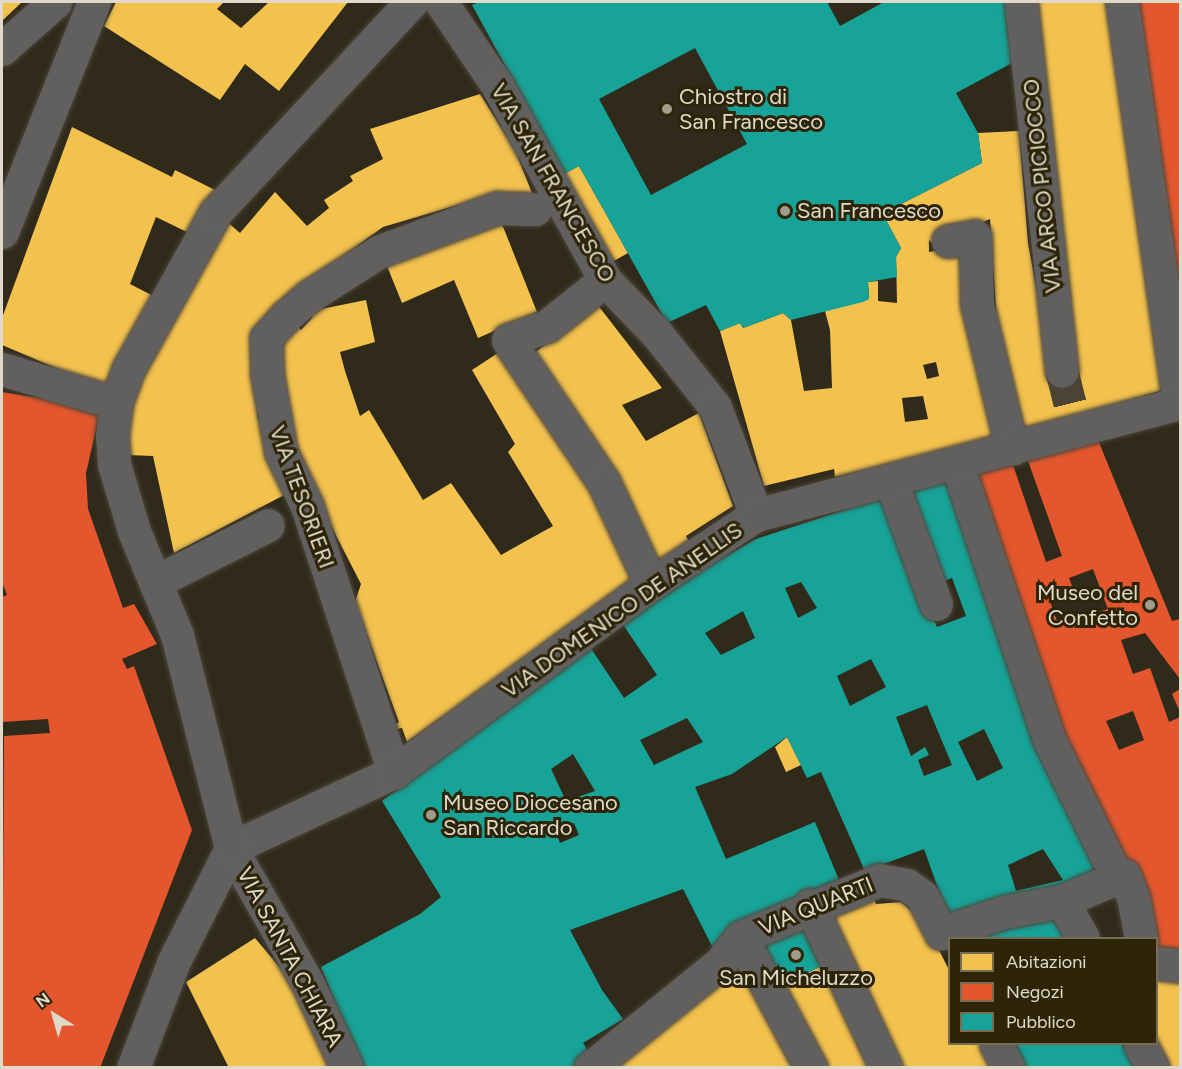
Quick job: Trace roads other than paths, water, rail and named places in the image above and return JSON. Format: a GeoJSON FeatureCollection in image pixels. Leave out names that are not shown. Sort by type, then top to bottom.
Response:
{"type":"FeatureCollection","features":[{"type":"Feature","properties":{"kind":"street"},"geometry":{"type":"LineString","coordinates":[[2,232],[94,2]]}},
{"type":"Feature","properties":{"kind":"street","name":"VIA SANTA CHIARA"},"geometry":{"type":"LineString","coordinates":[[347,1068],[307,982],[231,848],[177,635],[157,581],[134,531],[114,464],[116,403],[129,368],[216,212],[411,2]]}},
{"type":"Feature","properties":{"kind":"street","name":"VIA SAN FRANCESCO"},"geometry":{"type":"LineString","coordinates":[[441,2],[497,85],[605,280],[657,334],[715,407],[756,515]]}},
{"type":"Feature","properties":{"kind":"street","name":"VIA ARCO PICIOCCO"},"geometry":{"type":"LineString","coordinates":[[1022,2],[1062,371]]}},
{"type":"Feature","properties":{"kind":"street"},"geometry":{"type":"LineString","coordinates":[[1122,2],[1180,405]]}},
{"type":"Feature","properties":{"kind":"street"},"geometry":{"type":"LineString","coordinates":[[2,49],[43,12]]}},
{"type":"Feature","properties":{"kind":"street","name":"VIA TESORIERI"},"geometry":{"type":"LineString","coordinates":[[394,772],[307,506],[281,452],[267,374],[266,338],[308,297],[380,251],[497,208],[535,209]]}},
{"type":"Feature","properties":{"kind":"street"},"geometry":{"type":"LineString","coordinates":[[948,242],[975,236],[977,304],[1012,449]]}},
{"type":"Feature","properties":{"kind":"street"},"geometry":{"type":"LineString","coordinates":[[605,280],[547,326],[508,340],[604,483],[651,584]]}},
{"type":"Feature","properties":{"kind":"street"},"geometry":{"type":"LineString","coordinates":[[2,369],[116,403]]}},
{"type":"Feature","properties":{"kind":"street","name":"VIA DOMENICO DE ANELLIS"},"geometry":{"type":"LineString","coordinates":[[231,848],[394,772],[651,584],[756,515],[1180,405]]}},
{"type":"Feature","properties":{"kind":"street"},"geometry":{"type":"LineString","coordinates":[[957,464],[1049,739],[1118,879],[1124,876],[1133,897],[1141,937]]}},
{"type":"Feature","properties":{"kind":"street"},"geometry":{"type":"LineString","coordinates":[[891,481],[936,604]]}},
{"type":"Feature","properties":{"kind":"street"},"geometry":{"type":"LineString","coordinates":[[157,581],[268,525]]}},
{"type":"Feature","properties":{"kind":"street"},"geometry":{"type":"LineString","coordinates":[[133,1068],[173,963],[231,848]]}},
{"type":"Feature","properties":{"kind":"street","name":"VIA QUARTI"},"geometry":{"type":"LineString","coordinates":[[953,937],[1004,912],[1062,901],[1118,879]]}},
{"type":"Feature","properties":{"kind":"street","name":"VIA QUARTI"},"geometry":{"type":"LineString","coordinates":[[590,1068],[720,963],[741,937],[810,905],[879,880],[907,885],[921,896],[945,941]]}},
{"type":"Feature","properties":{"kind":"street"},"geometry":{"type":"LineString","coordinates":[[1062,901],[1082,937]]}},
{"type":"Feature","properties":{"kind":"street"},"geometry":{"type":"LineString","coordinates":[[810,905],[886,1068]]}},
{"type":"Feature","properties":{"kind":"street"},"geometry":{"type":"LineString","coordinates":[[741,937],[811,1068]]}},
{"type":"Feature","properties":{"kind":"street"},"geometry":{"type":"LineString","coordinates":[[1158,963],[1180,966]]}},
{"type":"Feature","properties":{"kind":"street"},"geometry":{"type":"LineString","coordinates":[[996,1045],[1008,1068]]}},
{"type":"Feature","properties":{"kind":"street"},"geometry":{"type":"LineString","coordinates":[[1141,1045],[1153,1068]]}},
{"type":"Feature","properties":{"kind":"tunnel"},"geometry":{"type":"LineString","coordinates":[[1062,371],[1077,431]]}},
{"type":"Feature","properties":{"kind":"place","name":"Chiostro di San Francesco"},"geometry":{"type":"Point","coordinates":[667,109]}},
{"type":"Feature","properties":{"kind":"place","name":"San Francesco"},"geometry":{"type":"Point","coordinates":[785,211]}},
{"type":"Feature","properties":{"kind":"place","name":"Museo del Confetto"},"geometry":{"type":"Point","coordinates":[1150,605]}},
{"type":"Feature","properties":{"kind":"place","name":"Museo Diocesano San Riccardo"},"geometry":{"type":"Point","coordinates":[431,815]}},
{"type":"Feature","properties":{"kind":"place","name":"San Micheluzzo"},"geometry":{"type":"Point","coordinates":[796,955]}}]}
